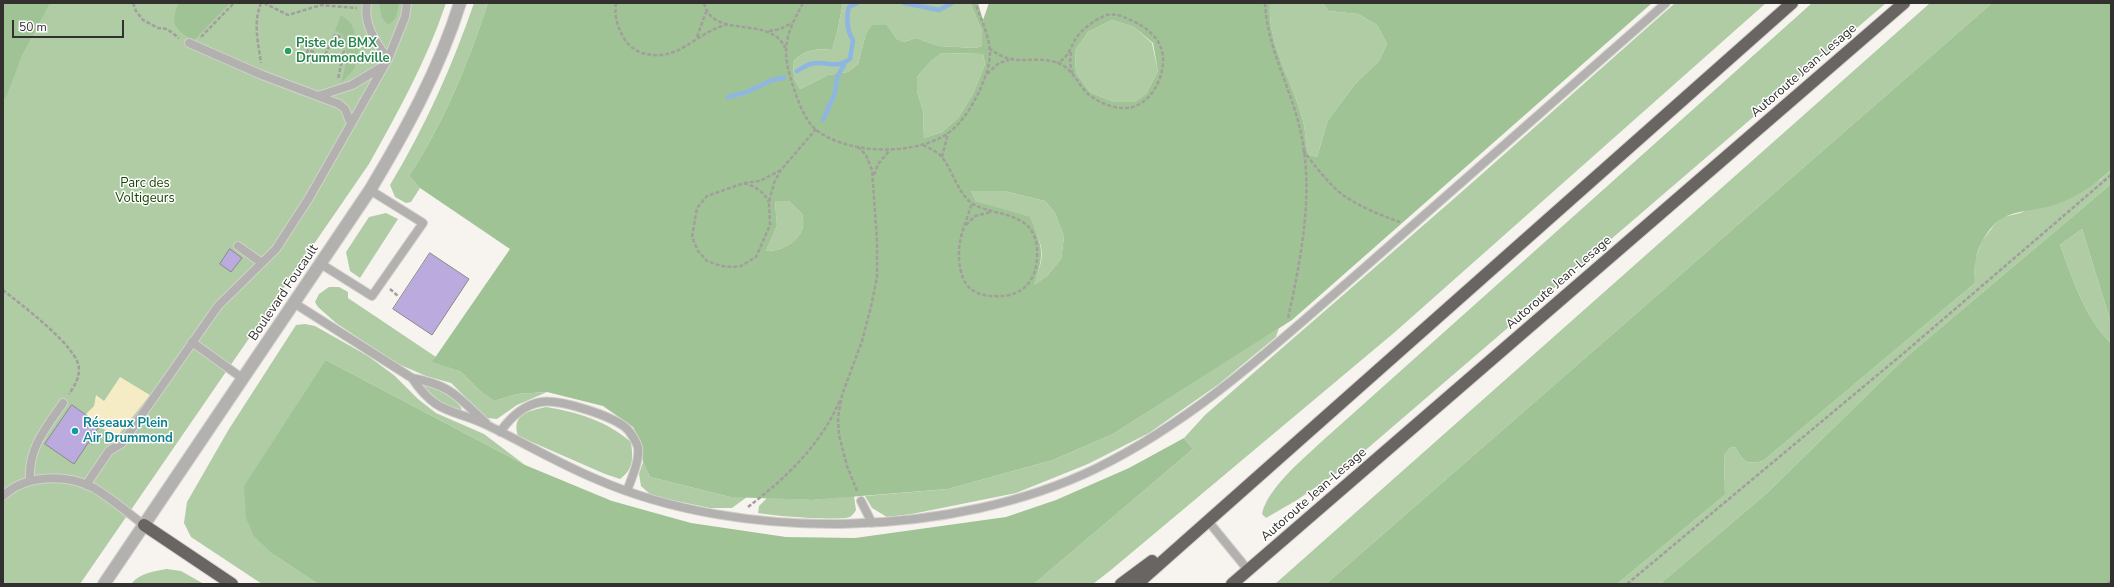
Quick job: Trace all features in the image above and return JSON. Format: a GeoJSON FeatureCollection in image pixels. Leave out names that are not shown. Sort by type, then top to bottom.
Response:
{"type":"FeatureCollection","features":[{"type":"Feature","properties":{"kind":"highway"},"geometry":{"type":"LineString","coordinates":[[1137,584],[1792,3]]}},
{"type":"Feature","properties":{"kind":"highway","name":"Autoroute Jean-Lesage"},"geometry":{"type":"LineString","coordinates":[[1232,584],[1904,3]]}},
{"type":"Feature","properties":{"kind":"highway"},"geometry":{"type":"LineString","coordinates":[[1121,584],[1208,521]]}},
{"type":"Feature","properties":{"kind":"highway"},"geometry":{"type":"LineString","coordinates":[[144,525],[232,584]]}},
{"type":"Feature","properties":{"kind":"highway"},"geometry":{"type":"LineString","coordinates":[[1235,584],[1248,570]]}},
{"type":"Feature","properties":{"kind":"street","name":"Boulevard Foucault"},"geometry":{"type":"LineString","coordinates":[[104,584],[370,190],[399,142],[424,95],[441,56],[460,3]]}},
{"type":"Feature","properties":{"kind":"lane"},"geometry":{"type":"LineString","coordinates":[[86,485],[109,451],[122,443],[218,306],[276,249],[309,198],[386,62],[405,17],[408,3]]}},
{"type":"Feature","properties":{"kind":"lane"},"geometry":{"type":"LineString","coordinates":[[412,378],[421,392],[439,407],[454,414],[487,425],[570,468],[627,491],[682,508],[735,517],[774,522],[828,525],[872,523],[918,518],[1013,499],[1057,486],[1133,449],[1173,424],[1211,397],[1284,337],[1666,3]]}},
{"type":"Feature","properties":{"kind":"lane"},"geometry":{"type":"LineString","coordinates":[[367,6],[369,27],[374,41],[386,62]]}},
{"type":"Feature","properties":{"kind":"lane"},"geometry":{"type":"LineString","coordinates":[[191,44],[262,75],[339,104],[345,109],[351,124]]}},
{"type":"Feature","properties":{"kind":"lane"},"geometry":{"type":"LineString","coordinates":[[318,96],[338,91],[365,78],[386,62]]}},
{"type":"Feature","properties":{"kind":"lane"},"geometry":{"type":"LineString","coordinates":[[320,264],[372,296],[423,223],[370,190]]}},
{"type":"Feature","properties":{"kind":"lane"},"geometry":{"type":"LineString","coordinates":[[238,246],[262,263]]}},
{"type":"Feature","properties":{"kind":"lane"},"geometry":{"type":"LineString","coordinates":[[294,303],[412,378],[434,382],[446,387],[487,425]]}},
{"type":"Feature","properties":{"kind":"lane"},"geometry":{"type":"LineString","coordinates":[[192,342],[242,378]]}},
{"type":"Feature","properties":{"kind":"lane"},"geometry":{"type":"LineString","coordinates":[[500,432],[514,415],[540,402],[569,404],[605,417],[625,427],[638,447],[637,460],[627,491]]}},
{"type":"Feature","properties":{"kind":"lane"},"geometry":{"type":"LineString","coordinates":[[30,480],[30,460],[39,439],[63,403]]}},
{"type":"Feature","properties":{"kind":"lane"},"geometry":{"type":"LineString","coordinates":[[3,496],[30,480],[58,478],[86,485],[94,489],[144,525]]}},
{"type":"Feature","properties":{"kind":"lane"},"geometry":{"type":"LineString","coordinates":[[861,501],[872,523]]}},
{"type":"Feature","properties":{"kind":"lane"},"geometry":{"type":"LineString","coordinates":[[1208,521],[1248,570]]}},
{"type":"Feature","properties":{"kind":"path"},"geometry":{"type":"LineString","coordinates":[[133,3],[136,12],[143,20],[158,28],[167,29],[191,44],[234,3]]}},
{"type":"Feature","properties":{"kind":"path"},"geometry":{"type":"LineString","coordinates":[[261,3],[257,13],[257,24],[262,75]]}},
{"type":"Feature","properties":{"kind":"path"},"geometry":{"type":"LineString","coordinates":[[264,3],[288,15],[321,4],[367,6]]}},
{"type":"Feature","properties":{"kind":"path"},"geometry":{"type":"LineString","coordinates":[[616,3],[615,15],[618,29],[628,46],[636,51],[658,56],[668,55],[716,27],[729,24]]}},
{"type":"Feature","properties":{"kind":"path"},"geometry":{"type":"LineString","coordinates":[[696,39],[704,23],[706,12],[704,3]]}},
{"type":"Feature","properties":{"kind":"path"},"geometry":{"type":"LineString","coordinates":[[803,3],[792,22],[785,49],[786,65],[796,95],[807,118],[816,130],[831,138],[858,147],[890,150],[922,145],[941,138],[956,127],[973,104],[987,74],[989,48],[986,29],[975,3]]}},
{"type":"Feature","properties":{"kind":"path"},"geometry":{"type":"LineString","coordinates":[[1265,3],[1266,25],[1283,81],[1297,115],[1305,162],[1306,221],[1299,267],[1284,337]]}},
{"type":"Feature","properties":{"kind":"path"},"geometry":{"type":"LineString","coordinates":[[706,12],[713,18],[729,24],[768,32],[779,38],[785,49]]}},
{"type":"Feature","properties":{"kind":"path"},"geometry":{"type":"LineString","coordinates":[[989,48],[1000,57],[1010,60],[1057,63],[1072,73],[1088,93],[1098,100],[1124,109],[1136,107],[1146,101],[1156,88],[1162,72],[1163,57],[1159,43],[1149,32],[1135,21],[1116,14],[1104,16],[1088,27],[1075,40],[1066,58],[1057,63]]}},
{"type":"Feature","properties":{"kind":"path"},"geometry":{"type":"LineString","coordinates":[[768,32],[780,29],[792,22]]}},
{"type":"Feature","properties":{"kind":"path"},"geometry":{"type":"LineString","coordinates":[[314,52],[308,50],[306,55],[322,61],[335,35],[341,37],[344,51],[337,85],[338,91]]}},
{"type":"Feature","properties":{"kind":"path"},"geometry":{"type":"LineString","coordinates":[[1071,50],[1070,62],[1072,73]]}},
{"type":"Feature","properties":{"kind":"path"},"geometry":{"type":"LineString","coordinates":[[987,74],[999,63],[1010,60]]}},
{"type":"Feature","properties":{"kind":"path"},"geometry":{"type":"LineString","coordinates":[[781,170],[760,181],[744,183],[707,196],[697,208],[692,237],[698,251],[707,261],[721,266],[734,267],[747,264],[756,257],[770,226],[769,202],[774,183],[781,170],[816,130]]}},
{"type":"Feature","properties":{"kind":"path"},"geometry":{"type":"LineString","coordinates":[[942,157],[948,132]]}},
{"type":"Feature","properties":{"kind":"path"},"geometry":{"type":"LineString","coordinates":[[922,145],[937,152],[942,157],[962,191],[972,203],[1024,223],[1032,232],[1037,246],[1038,261],[1035,273],[1020,292],[1007,297],[990,296],[978,294],[967,285],[961,271],[959,255],[962,233],[972,203]]}},
{"type":"Feature","properties":{"kind":"path"},"geometry":{"type":"LineString","coordinates":[[735,517],[783,477],[809,452],[833,416],[862,341],[877,277],[878,240],[872,170],[866,155],[858,147]]}},
{"type":"Feature","properties":{"kind":"path"},"geometry":{"type":"LineString","coordinates":[[873,178],[878,164],[890,150]]}},
{"type":"Feature","properties":{"kind":"path"},"geometry":{"type":"LineString","coordinates":[[1303,150],[1320,173],[1340,192],[1384,216],[1414,224]]}},
{"type":"Feature","properties":{"kind":"path"},"geometry":{"type":"LineString","coordinates":[[1627,584],[2111,176]]}},
{"type":"Feature","properties":{"kind":"path"},"geometry":{"type":"LineString","coordinates":[[744,183],[757,188],[765,195],[769,202]]}},
{"type":"Feature","properties":{"kind":"path"},"geometry":{"type":"LineString","coordinates":[[965,226],[975,216],[994,212]]}},
{"type":"Feature","properties":{"kind":"path"},"geometry":{"type":"LineString","coordinates":[[3,290],[41,320],[74,354],[79,368],[77,383],[63,403]]}},
{"type":"Feature","properties":{"kind":"path"},"geometry":{"type":"LineString","coordinates":[[842,395],[838,418],[839,435],[847,466],[861,501]]}},
{"type":"Feature","properties":{"kind":"path"},"geometry":{"type":"LineString","coordinates":[[89,442],[94,444]]}},
{"type":"Feature","properties":{"kind":"path"},"geometry":{"type":"LineString","coordinates":[[2107,584],[2111,581]]}},
{"type":"Feature","properties":{"kind":"green space","name":"Parc des Voltigeurs"},"geometry":{"type":"Polygon","coordinates":[[[3,3],[446,3],[421,65],[369,164],[80,584],[3,584],[3,3]]]}},
{"type":"Feature","properties":{"kind":"green space"},"geometry":{"type":"Polygon","coordinates":[[[3,3],[50,3],[22,55],[7,95],[3,100],[3,3]]]}},
{"type":"Feature","properties":{"kind":"green space"},"geometry":{"type":"Polygon","coordinates":[[[179,3],[230,3],[194,40],[178,30],[176,26],[174,16],[179,3]]]}},
{"type":"Feature","properties":{"kind":"green space"},"geometry":{"type":"Polygon","coordinates":[[[379,3],[399,3],[396,17],[391,23],[387,24],[382,18],[379,3]]]}},
{"type":"Feature","properties":{"kind":"green space"},"geometry":{"type":"Polygon","coordinates":[[[474,3],[488,3],[472,48],[444,114],[422,156],[409,176],[420,188],[411,202],[406,203],[395,197],[390,185],[415,141],[437,96],[457,50],[474,3]]]}},
{"type":"Feature","properties":{"kind":"green space"},"geometry":{"type":"Polygon","coordinates":[[[488,3],[843,3],[832,50],[806,52],[801,54],[793,62],[794,78],[800,89],[828,75],[848,72],[858,64],[865,37],[872,25],[887,25],[897,39],[904,42],[916,38],[939,46],[975,48],[982,46],[982,31],[970,3],[978,3],[983,20],[989,3],[1270,3],[1270,19],[1277,50],[1300,110],[1309,155],[1317,157],[1328,120],[1355,84],[1379,61],[1387,44],[1377,25],[1358,14],[1328,11],[1323,3],[1652,3],[1292,320],[1113,434],[1053,460],[948,489],[812,500],[730,497],[650,477],[643,462],[640,441],[633,427],[603,406],[547,392],[517,394],[494,401],[481,392],[461,372],[432,362],[510,249],[420,188],[409,176],[422,156],[444,114],[488,3]],[[1112,20],[1088,32],[1075,51],[1076,73],[1090,92],[1114,102],[1134,102],[1146,94],[1158,71],[1153,43],[1134,27],[1112,20]],[[942,53],[931,61],[917,77],[917,91],[923,111],[924,138],[942,132],[958,118],[973,94],[985,64],[983,54],[942,53]],[[971,191],[976,201],[1030,217],[1038,236],[1041,251],[1040,265],[1034,285],[1047,276],[1061,259],[1064,237],[1055,213],[1045,201],[1004,191],[971,191]],[[775,201],[777,226],[766,251],[777,250],[787,246],[796,239],[802,230],[802,214],[789,201],[775,201]]]}},
{"type":"Feature","properties":{"kind":"green space"},"geometry":{"type":"Polygon","coordinates":[[[843,3],[970,3],[982,31],[982,46],[975,48],[939,46],[916,38],[904,42],[897,39],[887,25],[865,37],[858,64],[848,72],[828,75],[800,89],[794,78],[793,62],[801,54],[806,52],[832,50],[843,3]]]}},
{"type":"Feature","properties":{"kind":"green space"},"geometry":{"type":"Polygon","coordinates":[[[1270,3],[1323,3],[1328,11],[1358,14],[1377,25],[1387,44],[1379,61],[1355,84],[1328,120],[1317,157],[1309,155],[1300,110],[1277,50],[1270,19],[1270,3]]]}},
{"type":"Feature","properties":{"kind":"green space"},"geometry":{"type":"Polygon","coordinates":[[[1675,3],[1766,3],[1395,332],[1111,570],[1093,584],[1034,584],[1193,449],[1184,438],[1205,415],[1457,196],[1675,3]]]}},
{"type":"Feature","properties":{"kind":"green space"},"geometry":{"type":"Polygon","coordinates":[[[1812,3],[1886,3],[1347,466],[1297,500],[1266,518],[1262,514],[1265,504],[1278,485],[1320,443],[1812,3]]]}},
{"type":"Feature","properties":{"kind":"green space"},"geometry":{"type":"Polygon","coordinates":[[[1930,3],[1992,3],[1326,584],[1275,584],[1930,3]]]}},
{"type":"Feature","properties":{"kind":"green space"},"geometry":{"type":"Polygon","coordinates":[[[1992,3],[2111,3],[2111,170],[2105,176],[2070,199],[2048,207],[2015,213],[1998,221],[1982,241],[1977,253],[1975,264],[1975,283],[1763,461],[1752,463],[1746,461],[1735,447],[1730,448],[1724,455],[1725,495],[1617,584],[1326,584],[1992,3]]]}},
{"type":"Feature","properties":{"kind":"green space"},"geometry":{"type":"Polygon","coordinates":[[[341,15],[349,21],[353,27],[356,43],[359,49],[354,69],[341,83],[345,65],[346,47],[342,34],[335,31],[341,15]]]}},
{"type":"Feature","properties":{"kind":"green space"},"geometry":{"type":"Polygon","coordinates":[[[1112,20],[1134,27],[1152,43],[1158,71],[1146,94],[1134,102],[1114,102],[1090,92],[1076,73],[1075,51],[1088,32],[1112,20]]]}},
{"type":"Feature","properties":{"kind":"green space"},"geometry":{"type":"Polygon","coordinates":[[[942,53],[983,54],[985,64],[973,94],[958,118],[942,132],[924,138],[923,111],[917,91],[917,77],[931,61],[942,53]]]}},
{"type":"Feature","properties":{"kind":"green space"},"geometry":{"type":"Polygon","coordinates":[[[2111,170],[2111,184],[1906,357],[1767,493],[1660,584],[1617,584],[1725,495],[1724,455],[1730,448],[1735,447],[1746,461],[1752,463],[1763,461],[1975,283],[1975,259],[1982,241],[1995,224],[2003,217],[2020,213],[2100,180],[2111,170]]]}},
{"type":"Feature","properties":{"kind":"green space"},"geometry":{"type":"Polygon","coordinates":[[[2111,184],[2111,323],[2082,229],[2060,245],[2086,310],[2093,322],[2111,343],[2111,584],[1660,584],[1767,493],[1906,357],[2111,184]]]}},
{"type":"Feature","properties":{"kind":"green space"},"geometry":{"type":"Polygon","coordinates":[[[971,191],[1004,191],[1045,201],[1055,213],[1064,237],[1061,259],[1047,276],[1033,286],[1040,266],[1042,252],[1041,245],[1030,218],[976,201],[971,191]]]}},
{"type":"Feature","properties":{"kind":"green space"},"geometry":{"type":"Polygon","coordinates":[[[775,201],[789,201],[802,214],[803,227],[799,235],[792,243],[777,250],[766,251],[777,226],[775,201]]]}},
{"type":"Feature","properties":{"kind":"green space"},"geometry":{"type":"Polygon","coordinates":[[[386,213],[398,219],[360,278],[350,271],[346,252],[369,217],[386,213]]]}},
{"type":"Feature","properties":{"kind":"green space"},"geometry":{"type":"Polygon","coordinates":[[[2082,229],[2111,323],[2111,343],[2093,322],[2086,310],[2060,245],[2082,229]]]}},
{"type":"Feature","properties":{"kind":"green space"},"geometry":{"type":"Polygon","coordinates":[[[329,287],[339,287],[348,292],[348,298],[436,357],[433,362],[461,372],[481,392],[494,401],[517,394],[547,392],[517,405],[497,419],[487,418],[451,383],[426,376],[396,363],[336,323],[318,307],[315,302],[319,294],[329,287]]]}},
{"type":"Feature","properties":{"kind":"green space"},"geometry":{"type":"Polygon","coordinates":[[[305,324],[315,326],[368,356],[395,376],[418,399],[436,413],[484,434],[525,465],[326,360],[274,555],[318,584],[262,584],[191,537],[184,523],[187,502],[229,429],[296,325],[305,324]]]}},
{"type":"Feature","properties":{"kind":"green space"},"geometry":{"type":"Polygon","coordinates":[[[1279,328],[1276,337],[1219,384],[1149,433],[1088,464],[1016,493],[912,514],[887,517],[872,508],[865,496],[948,489],[1053,460],[1113,434],[1279,328]]]}},
{"type":"Feature","properties":{"kind":"green space"},"geometry":{"type":"Polygon","coordinates":[[[326,360],[525,465],[612,501],[691,523],[786,537],[855,538],[1006,517],[1056,500],[1129,468],[1184,438],[1193,449],[1034,584],[318,584],[274,555],[254,536],[246,518],[244,486],[326,360]]]}},
{"type":"Feature","properties":{"kind":"green space"},"geometry":{"type":"Polygon","coordinates":[[[431,385],[450,395],[458,403],[463,412],[441,403],[423,386],[431,385]]]}},
{"type":"Feature","properties":{"kind":"green space"},"geometry":{"type":"Polygon","coordinates":[[[546,407],[591,418],[612,428],[631,442],[632,463],[625,475],[620,479],[605,474],[518,436],[516,429],[519,418],[528,412],[546,407]]]}},
{"type":"Feature","properties":{"kind":"green space"},"geometry":{"type":"Polygon","coordinates":[[[643,462],[650,477],[730,497],[747,497],[732,508],[710,508],[652,496],[641,486],[639,474],[643,462]]]}},
{"type":"Feature","properties":{"kind":"green space"},"geometry":{"type":"Polygon","coordinates":[[[854,496],[856,510],[850,517],[790,517],[758,513],[759,506],[767,498],[812,500],[854,496]]]}},
{"type":"Feature","properties":{"kind":"green space"},"geometry":{"type":"Polygon","coordinates":[[[167,569],[181,571],[204,584],[131,584],[143,575],[167,569]]]}},
{"type":"Feature","properties":{"kind":"sand"},"geometry":{"type":"Polygon","coordinates":[[[120,377],[150,395],[116,438],[85,415],[94,406],[96,395],[104,401],[120,377]]]}},
{"type":"Feature","properties":{"kind":"building"},"geometry":{"type":"Polygon","coordinates":[[[230,249],[242,258],[231,272],[220,264],[230,249]]]}},
{"type":"Feature","properties":{"kind":"building"},"geometry":{"type":"Polygon","coordinates":[[[430,253],[469,279],[432,335],[393,309],[430,253]]]}},
{"type":"Feature","properties":{"kind":"building","name":"Réseaux Plein Air Drummond"},"geometry":{"type":"Polygon","coordinates":[[[72,405],[100,425],[74,464],[45,444],[72,405]]]}},
{"type":"Feature","properties":{"kind":"waterway"},"geometry":{"type":"LineString","coordinates":[[797,71],[811,64],[840,64],[850,59],[853,40],[848,29],[848,15],[849,7],[857,3]]}},
{"type":"Feature","properties":{"kind":"waterway"},"geometry":{"type":"LineString","coordinates":[[904,3],[939,10],[952,3]]}},
{"type":"Feature","properties":{"kind":"waterway"},"geometry":{"type":"LineString","coordinates":[[823,120],[835,93],[837,77],[844,65]]}},
{"type":"Feature","properties":{"kind":"waterway"},"geometry":{"type":"LineString","coordinates":[[728,97],[747,92],[772,80],[784,78]]}},
{"type":"Feature","properties":{"kind":"place","name":"Piste de BMX Drummondville"},"geometry":{"type":"Point","coordinates":[288,51]}},
{"type":"Feature","properties":{"kind":"place","name":"Réseaux Plein Air Drummond"},"geometry":{"type":"Point","coordinates":[75,431]}}]}
